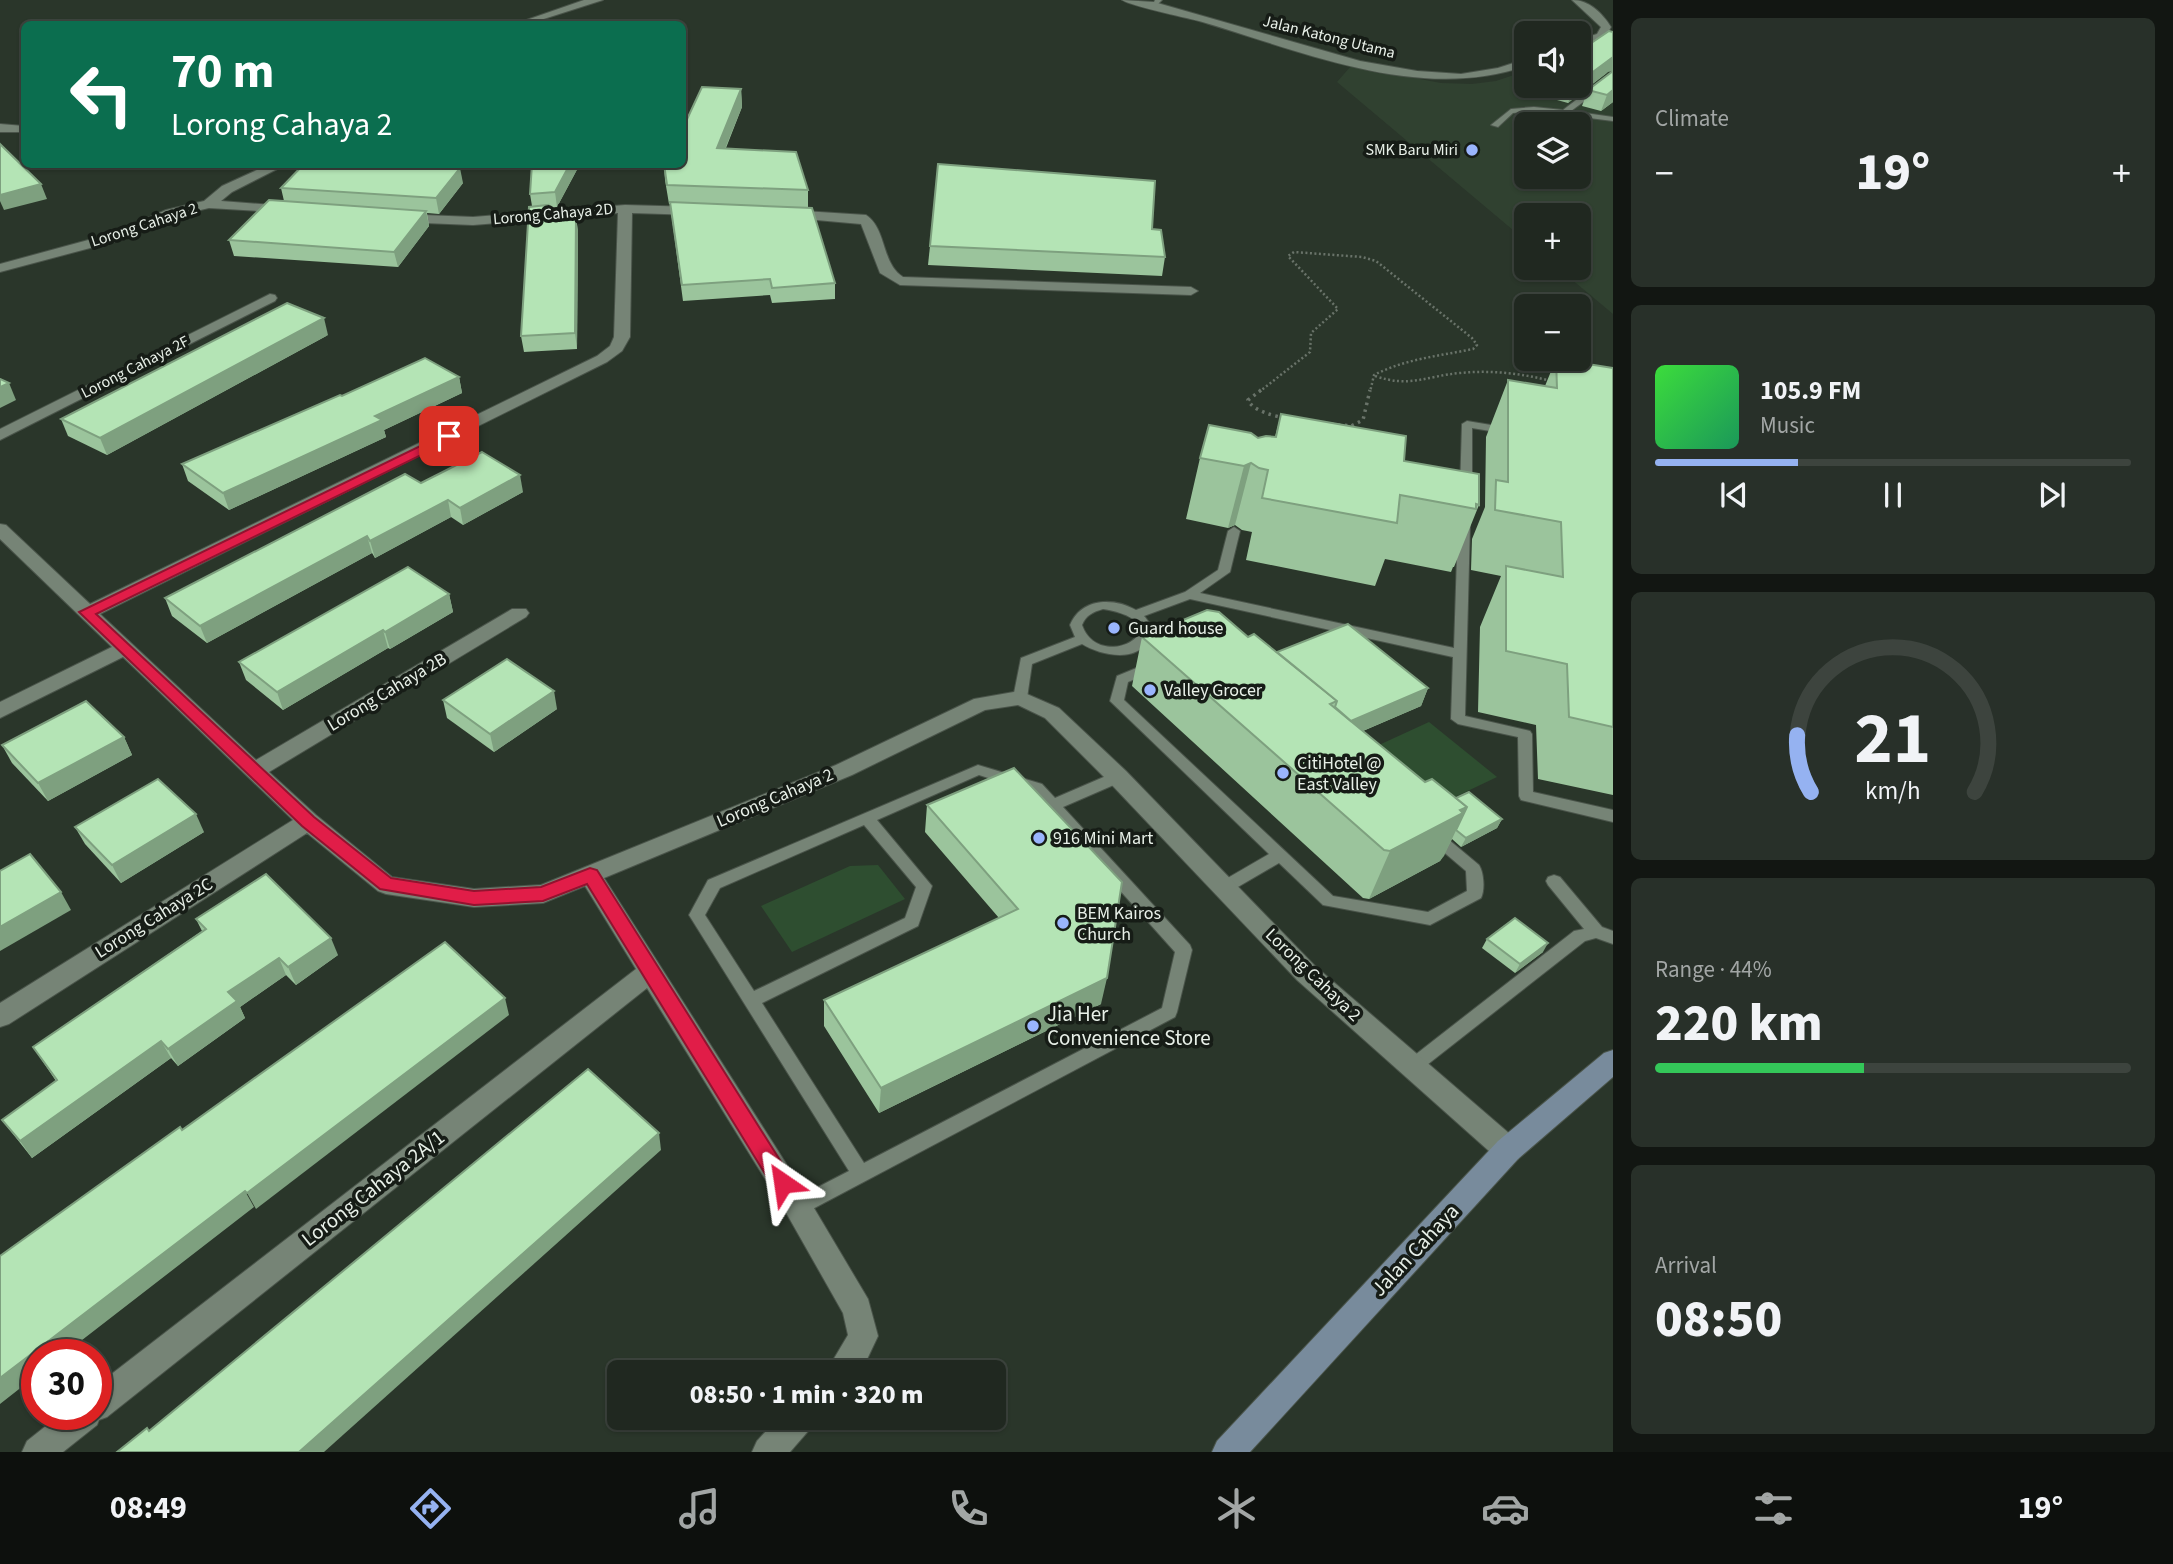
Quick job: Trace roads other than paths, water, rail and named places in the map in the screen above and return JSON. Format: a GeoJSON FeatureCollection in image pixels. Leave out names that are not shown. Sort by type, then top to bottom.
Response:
{"type":"FeatureCollection","features":[{"type":"Feature","properties":{"kind":"street"},"geometry":{"type":"LineString","coordinates":[[528,21],[573,5],[598,0]]}},
{"type":"Feature","properties":{"kind":"street","name":"Jalan Katong Utama"},"geometry":{"type":"LineString","coordinates":[[1127,0],[1156,2],[1359,64],[1417,74],[1461,78],[1514,66]]}},
{"type":"Feature","properties":{"kind":"street"},"geometry":{"type":"LineString","coordinates":[[1577,0],[1601,19],[1605,27],[1601,36],[1591,39]]}},
{"type":"Feature","properties":{"kind":"street"},"geometry":{"type":"LineString","coordinates":[[0,128],[21,129]]}},
{"type":"Feature","properties":{"kind":"street","name":"Lorong Cahaya 2"},"geometry":{"type":"LineString","coordinates":[[1,266],[119,236],[172,213],[209,204],[227,189],[272,168]]}},
{"type":"Feature","properties":{"kind":"street"},"geometry":{"type":"LineString","coordinates":[[209,204],[302,211]]}},
{"type":"Feature","properties":{"kind":"street"},"geometry":{"type":"LineString","coordinates":[[625,209],[708,212]]}},
{"type":"Feature","properties":{"kind":"street","name":"Lorong Cahaya 2D"},"geometry":{"type":"LineString","coordinates":[[86,612],[602,359],[617,348],[622,337],[625,209],[462,221],[382,217]]}},
{"type":"Feature","properties":{"kind":"street"},"geometry":{"type":"LineString","coordinates":[[776,214],[861,218],[867,222],[887,273],[900,281],[1191,291]]}},
{"type":"Feature","properties":{"kind":"street","name":"Lorong Cahaya 2F"},"geometry":{"type":"LineString","coordinates":[[0,435],[270,298]]}},
{"type":"Feature","properties":{"kind":"street","name":"Lorong Cahaya 2"},"geometry":{"type":"LineString","coordinates":[[0,529],[122,649],[308,821],[386,885],[474,898],[543,894],[844,769],[981,704],[1020,698],[1052,713],[1118,777],[1306,973],[1508,1150]]}},
{"type":"Feature","properties":{"kind":"street","name":"Lorong Cahaya 2B"},"geometry":{"type":"LineString","coordinates":[[254,771],[519,613]]}},
{"type":"Feature","properties":{"kind":"street"},"geometry":{"type":"LineString","coordinates":[[0,711],[122,649]]}},
{"type":"Feature","properties":{"kind":"street","name":"Lorong Cahaya 2C"},"geometry":{"type":"LineString","coordinates":[[0,1016],[308,821]]}},
{"type":"Feature","properties":{"kind":"street"},"geometry":{"type":"LineString","coordinates":[[590,875],[797,1207],[857,1309],[863,1336],[851,1360]]}},
{"type":"Feature","properties":{"kind":"street","name":"Lorong Cahaya 2A/1"},"geometry":{"type":"LineString","coordinates":[[112,1393],[651,971]]}},
{"type":"Feature","properties":{"kind":"street","name":"Jalan Cahaya"},"geometry":{"type":"LineString","coordinates":[[1228,1452],[1508,1150],[1613,1061]]}},
{"type":"Feature","properties":{"kind":"street"},"geometry":{"type":"LineString","coordinates":[[38,1452],[66,1430]]}},
{"type":"Feature","properties":{"kind":"street"},"geometry":{"type":"LineString","coordinates":[[768,1452],[788,1430]]}},
{"type":"Feature","properties":{"kind":"lane"},"geometry":{"type":"LineString","coordinates":[[1566,111],[1613,76]]}},
{"type":"Feature","properties":{"kind":"lane"},"geometry":{"type":"LineString","coordinates":[[1495,125],[1511,111],[1566,111],[1613,119]]}},
{"type":"Feature","properties":{"kind":"lane"},"geometry":{"type":"LineString","coordinates":[[1510,419],[1511,431],[1467,424],[1459,495],[1458,719],[1525,734],[1526,796],[1613,816]]}},
{"type":"Feature","properties":{"kind":"lane"},"geometry":{"type":"LineString","coordinates":[[1136,614],[1189,595],[1224,572],[1234,531]]}},
{"type":"Feature","properties":{"kind":"lane"},"geometry":{"type":"LineString","coordinates":[[1189,595],[1460,654]]}},
{"type":"Feature","properties":{"kind":"lane"},"geometry":{"type":"LineString","coordinates":[[1115,606],[1136,614],[1143,621],[1147,636],[1135,647],[1114,651],[1102,649],[1083,639],[1076,625],[1083,611],[1092,607],[1115,606]]}},
{"type":"Feature","properties":{"kind":"lane"},"geometry":{"type":"LineString","coordinates":[[1020,698],[1026,661],[1083,639]]}},
{"type":"Feature","properties":{"kind":"lane"},"geometry":{"type":"LineString","coordinates":[[1190,650],[1222,657],[1474,869],[1475,894],[1430,919],[1329,901],[1279,855],[1117,701],[1122,679],[1190,650]]}},
{"type":"Feature","properties":{"kind":"lane"},"geometry":{"type":"LineString","coordinates":[[797,1207],[861,1174],[1169,1012],[1184,950],[1037,788],[978,770],[714,884],[697,915],[861,1174]]}},
{"type":"Feature","properties":{"kind":"lane"},"geometry":{"type":"LineString","coordinates":[[1053,805],[1118,777]]}},
{"type":"Feature","properties":{"kind":"lane"},"geometry":{"type":"LineString","coordinates":[[751,1000],[912,922],[925,887],[867,818]]}},
{"type":"Feature","properties":{"kind":"lane"},"geometry":{"type":"LineString","coordinates":[[1225,887],[1279,855]]}},
{"type":"Feature","properties":{"kind":"lane"},"geometry":{"type":"LineString","coordinates":[[1554,881],[1596,932],[1613,938]]}},
{"type":"Feature","properties":{"kind":"lane"},"geometry":{"type":"LineString","coordinates":[[1412,1067],[1580,936],[1596,932]]}},
{"type":"Feature","properties":{"kind":"place","name":"SMK Baru Miri"},"geometry":{"type":"Point","coordinates":[1472,150]}},
{"type":"Feature","properties":{"kind":"place","name":"Guard house"},"geometry":{"type":"Point","coordinates":[1114,628]}},
{"type":"Feature","properties":{"kind":"place","name":"Valley Grocer"},"geometry":{"type":"Point","coordinates":[1150,690]}},
{"type":"Feature","properties":{"kind":"place","name":"CitiHotel @ East Valley"},"geometry":{"type":"Point","coordinates":[1283,773]}},
{"type":"Feature","properties":{"kind":"place","name":"916 Mini Mart"},"geometry":{"type":"Point","coordinates":[1039,838]}},
{"type":"Feature","properties":{"kind":"place","name":"BEM Kairos Church"},"geometry":{"type":"Point","coordinates":[1063,923]}},
{"type":"Feature","properties":{"kind":"place","name":"Jia Her Convenience Store"},"geometry":{"type":"Point","coordinates":[1033,1026]}}]}
